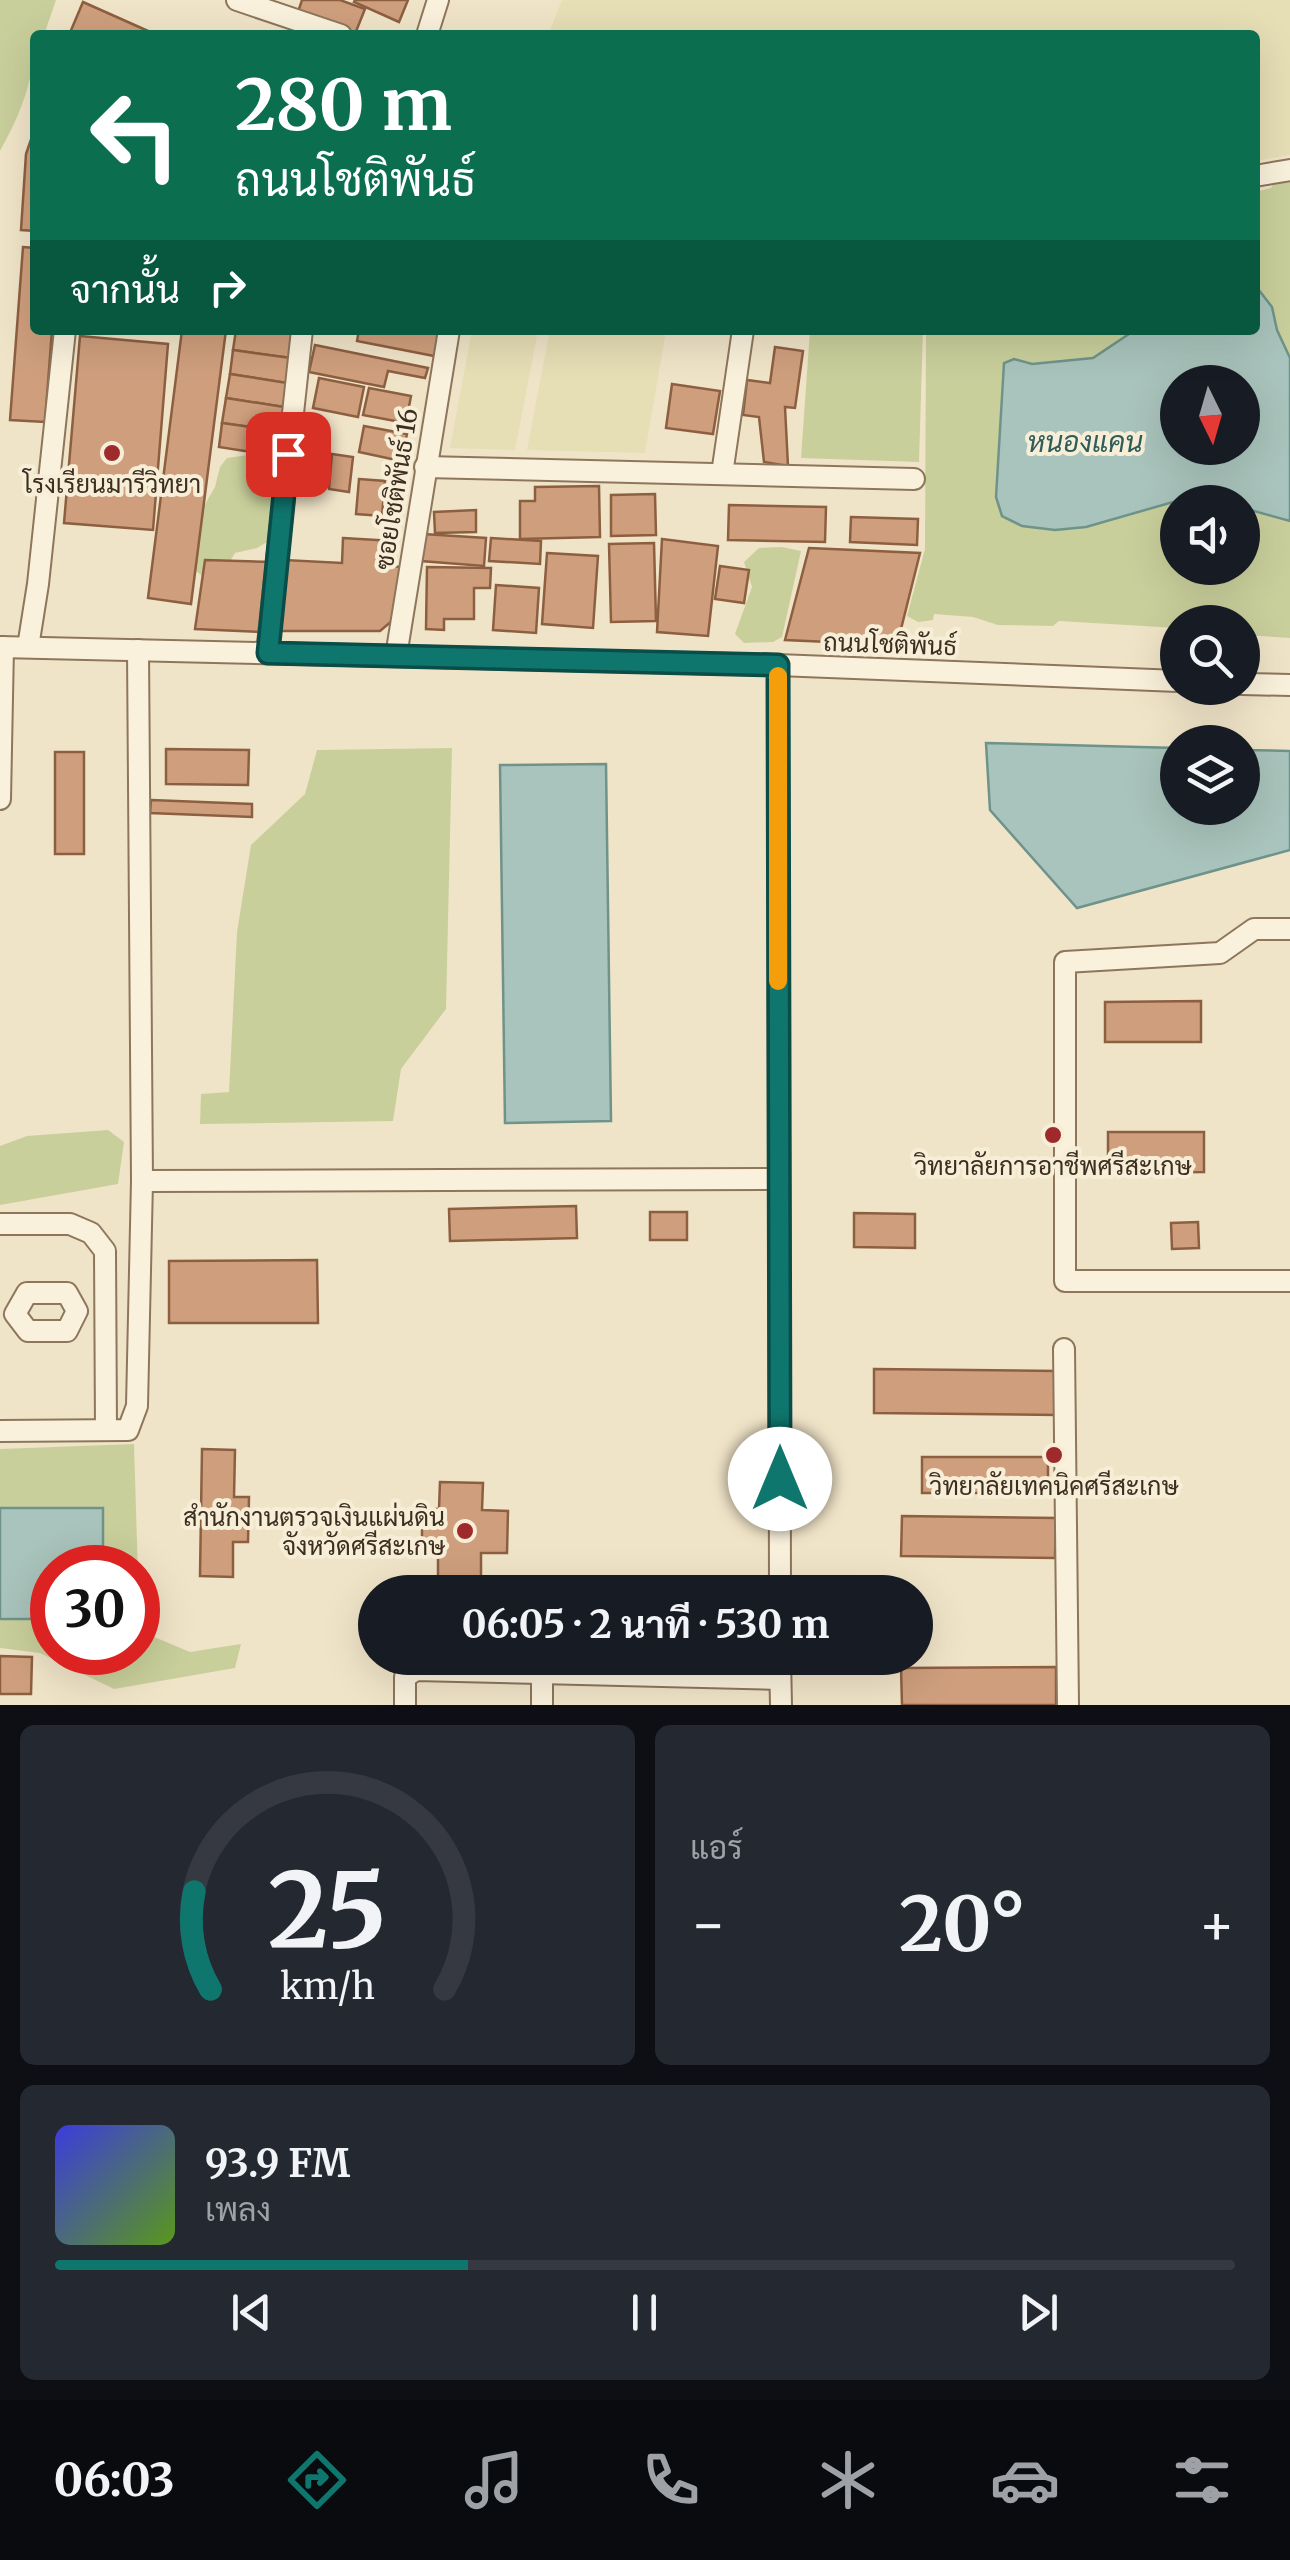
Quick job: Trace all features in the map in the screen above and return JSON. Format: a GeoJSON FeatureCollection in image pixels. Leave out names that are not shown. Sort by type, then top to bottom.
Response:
{"type":"FeatureCollection","features":[{"type":"Feature","properties":{"kind":"street"},"geometry":{"type":"LineString","coordinates":[[237,0],[283,8],[330,30]]}},
{"type":"Feature","properties":{"kind":"street"},"geometry":{"type":"LineString","coordinates":[[429,30],[438,0]]}},
{"type":"Feature","properties":{"kind":"street"},"geometry":{"type":"LineString","coordinates":[[1260,175],[1290,170]]}},
{"type":"Feature","properties":{"kind":"street"},"geometry":{"type":"LineString","coordinates":[[28,647],[64,335]]}},
{"type":"Feature","properties":{"kind":"street"},"geometry":{"type":"LineString","coordinates":[[268,653],[301,335]]}},
{"type":"Feature","properties":{"kind":"street","name":"ซอยโชติพันธ์ 16"},"geometry":{"type":"LineString","coordinates":[[396,656],[448,335]]}},
{"type":"Feature","properties":{"kind":"street"},"geometry":{"type":"LineString","coordinates":[[722,474],[742,335]]}},
{"type":"Feature","properties":{"kind":"street"},"geometry":{"type":"LineString","coordinates":[[425,468],[914,479]]}},
{"type":"Feature","properties":{"kind":"street"},"geometry":{"type":"LineString","coordinates":[[0,799],[2,647]]}},
{"type":"Feature","properties":{"kind":"street","name":"ถนนโชติพันธ์"},"geometry":{"type":"LineString","coordinates":[[2,647],[778,665],[1160,680]]}},
{"type":"Feature","properties":{"kind":"street"},"geometry":{"type":"LineString","coordinates":[[0,1431],[128,1430],[137,1406],[142,1181],[138,650]]}},
{"type":"Feature","properties":{"kind":"street"},"geometry":{"type":"LineString","coordinates":[[778,665],[780,1575]]}},
{"type":"Feature","properties":{"kind":"street"},"geometry":{"type":"LineString","coordinates":[[1260,685],[1290,686]]}},
{"type":"Feature","properties":{"kind":"street"},"geometry":{"type":"LineString","coordinates":[[1290,929],[1254,929],[1220,953],[1065,962],[1064,1281],[1290,1281]]}},
{"type":"Feature","properties":{"kind":"street"},"geometry":{"type":"LineString","coordinates":[[142,1181],[779,1180]]}},
{"type":"Feature","properties":{"kind":"street"},"geometry":{"type":"LineString","coordinates":[[0,1224],[70,1224],[91,1233],[106,1251],[106,1430]]}},
{"type":"Feature","properties":{"kind":"street"},"geometry":{"type":"LineString","coordinates":[[67,1332],[77,1311],[67,1293],[27,1293],[8,1314],[28,1331],[67,1332],[106,1331]]}},
{"type":"Feature","properties":{"kind":"street"},"geometry":{"type":"LineString","coordinates":[[1064,1349],[1068,1705]]}},
{"type":"Feature","properties":{"kind":"street"},"geometry":{"type":"LineString","coordinates":[[405,1705],[409,1675]]}},
{"type":"Feature","properties":{"kind":"street"},"geometry":{"type":"LineString","coordinates":[[542,1675],[542,1705]]}},
{"type":"Feature","properties":{"kind":"street"},"geometry":{"type":"LineString","coordinates":[[780,1675],[780,1705]]}},
{"type":"Feature","properties":{"kind":"shaded area"},"geometry":{"type":"Polygon","coordinates":[[[562,0],[1290,0],[1290,155],[1260,160],[1260,30],[550,30],[562,0]]]}},
{"type":"Feature","properties":{"kind":"shaded area"},"geometry":{"type":"Polygon","coordinates":[[[471,335],[537,335],[515,450],[450,448],[471,335]]]}},
{"type":"Feature","properties":{"kind":"shaded area"},"geometry":{"type":"Polygon","coordinates":[[[549,335],[665,335],[645,453],[527,450],[549,335]]]}},
{"type":"Feature","properties":{"kind":"green space"},"geometry":{"type":"Polygon","coordinates":[[[0,0],[56,0],[46,30],[30,30],[30,74],[25,95],[0,151],[0,0]]]}},
{"type":"Feature","properties":{"kind":"green space"},"geometry":{"type":"Polygon","coordinates":[[[1283,179],[1290,182],[1290,638],[1260,636],[1260,605],[1160,605],[1160,627],[1059,621],[1053,626],[998,625],[973,617],[934,614],[933,620],[918,622],[907,616],[925,549],[926,335],[1260,335],[1260,191],[1283,179]]]}},
{"type":"Feature","properties":{"kind":"green space"},"geometry":{"type":"Polygon","coordinates":[[[810,335],[923,335],[919,462],[801,458],[810,335]]]}},
{"type":"Feature","properties":{"kind":"green space"},"geometry":{"type":"Polygon","coordinates":[[[248,455],[273,482],[275,503],[269,541],[235,553],[221,577],[208,580],[193,569],[193,525],[227,458],[248,455]]]}},
{"type":"Feature","properties":{"kind":"green space"},"geometry":{"type":"Polygon","coordinates":[[[759,548],[801,551],[782,637],[773,642],[744,643],[735,634],[752,587],[744,562],[759,548]]]}},
{"type":"Feature","properties":{"kind":"green space"},"geometry":{"type":"Polygon","coordinates":[[[452,748],[446,1009],[401,1069],[393,1121],[200,1124],[201,1094],[229,1092],[237,932],[251,845],[305,794],[317,750],[452,748]]]}},
{"type":"Feature","properties":{"kind":"green space"},"geometry":{"type":"Polygon","coordinates":[[[108,1130],[124,1142],[118,1184],[0,1205],[0,1146],[27,1136],[108,1130]]]}},
{"type":"Feature","properties":{"kind":"green space"},"geometry":{"type":"Polygon","coordinates":[[[134,1444],[137,1545],[30,1545],[30,1652],[0,1648],[0,1449],[134,1444]]]}},
{"type":"Feature","properties":{"kind":"green space"},"geometry":{"type":"Polygon","coordinates":[[[160,1639],[190,1652],[241,1644],[235,1668],[114,1689],[85,1675],[160,1675],[160,1639]]]}},
{"type":"Feature","properties":{"kind":"water","name":"หนองแคน"},"geometry":{"type":"Polygon","coordinates":[[[1260,291],[1272,307],[1290,358],[1290,521],[1260,513],[1260,485],[1160,485],[1160,506],[1086,527],[1055,530],[1022,526],[1002,516],[996,497],[1004,363],[1014,359],[1032,364],[1093,358],[1128,335],[1260,335],[1260,291]]]}},
{"type":"Feature","properties":{"kind":"water"},"geometry":{"type":"Polygon","coordinates":[[[986,743],[1160,748],[1160,825],[1260,825],[1260,750],[1290,751],[1290,850],[1077,908],[990,810],[986,743]]]}},
{"type":"Feature","properties":{"kind":"water"},"geometry":{"type":"Polygon","coordinates":[[[606,764],[611,1121],[505,1123],[500,765],[606,764]]]}},
{"type":"Feature","properties":{"kind":"water"},"geometry":{"type":"Polygon","coordinates":[[[0,1508],[103,1508],[103,1545],[30,1545],[30,1619],[0,1619],[0,1508]]]}},
{"type":"Feature","properties":{"kind":"building"},"geometry":{"type":"Polygon","coordinates":[[[302,0],[340,0],[365,9],[357,30],[345,30],[298,12],[302,0]]]}},
{"type":"Feature","properties":{"kind":"building"},"geometry":{"type":"Polygon","coordinates":[[[355,0],[408,0],[399,22],[355,0]]]}},
{"type":"Feature","properties":{"kind":"building"},"geometry":{"type":"Polygon","coordinates":[[[83,2],[146,30],[71,30],[83,2]]]}},
{"type":"Feature","properties":{"kind":"building"},"geometry":{"type":"Polygon","coordinates":[[[30,142],[30,231],[21,230],[30,142]]]}},
{"type":"Feature","properties":{"kind":"building"},"geometry":{"type":"Polygon","coordinates":[[[23,247],[30,248],[30,335],[52,335],[45,422],[10,420],[23,247]]]}},
{"type":"Feature","properties":{"kind":"building"},"geometry":{"type":"Polygon","coordinates":[[[181,335],[225,335],[191,604],[148,598],[181,335]]]}},
{"type":"Feature","properties":{"kind":"building"},"geometry":{"type":"Polygon","coordinates":[[[235,335],[295,335],[291,358],[233,350],[235,335]]]}},
{"type":"Feature","properties":{"kind":"building"},"geometry":{"type":"Polygon","coordinates":[[[358,335],[439,335],[434,356],[357,341],[358,335]]]}},
{"type":"Feature","properties":{"kind":"building"},"geometry":{"type":"Polygon","coordinates":[[[80,336],[168,344],[153,530],[64,523],[80,336]]]}},
{"type":"Feature","properties":{"kind":"building"},"geometry":{"type":"Polygon","coordinates":[[[315,345],[428,368],[425,378],[388,371],[384,387],[309,372],[315,345]]]}},
{"type":"Feature","properties":{"kind":"building"},"geometry":{"type":"Polygon","coordinates":[[[775,347],[803,351],[795,408],[785,407],[788,466],[764,462],[759,417],[743,415],[747,380],[770,383],[775,347]]]}},
{"type":"Feature","properties":{"kind":"building"},"geometry":{"type":"Polygon","coordinates":[[[233,350],[291,358],[287,383],[230,374],[233,350]]]}},
{"type":"Feature","properties":{"kind":"building"},"geometry":{"type":"Polygon","coordinates":[[[230,374],[287,383],[284,407],[226,398],[230,374]]]}},
{"type":"Feature","properties":{"kind":"building"},"geometry":{"type":"Polygon","coordinates":[[[319,378],[364,387],[358,417],[313,408],[319,378]]]}},
{"type":"Feature","properties":{"kind":"building"},"geometry":{"type":"Polygon","coordinates":[[[672,384],[720,391],[713,434],[666,428],[672,384]]]}},
{"type":"Feature","properties":{"kind":"building"},"geometry":{"type":"Polygon","coordinates":[[[369,388],[411,396],[406,423],[363,415],[369,388]]]}},
{"type":"Feature","properties":{"kind":"building"},"geometry":{"type":"Polygon","coordinates":[[[226,398],[284,407],[280,431],[222,423],[226,398]]]}},
{"type":"Feature","properties":{"kind":"building"},"geometry":{"type":"Polygon","coordinates":[[[222,423],[280,431],[277,456],[219,447],[222,423]]]}},
{"type":"Feature","properties":{"kind":"building"},"geometry":{"type":"Polygon","coordinates":[[[364,426],[407,434],[401,461],[359,452],[364,426]]]}},
{"type":"Feature","properties":{"kind":"building"},"geometry":{"type":"Polygon","coordinates":[[[332,454],[353,457],[349,492],[329,489],[332,454]]]}},
{"type":"Feature","properties":{"kind":"building"},"geometry":{"type":"Polygon","coordinates":[[[359,479],[385,481],[382,516],[356,514],[359,479]]]}},
{"type":"Feature","properties":{"kind":"building"},"geometry":{"type":"Polygon","coordinates":[[[599,486],[600,537],[520,539],[520,501],[535,501],[535,487],[599,486]]]}},
{"type":"Feature","properties":{"kind":"building"},"geometry":{"type":"Polygon","coordinates":[[[655,494],[656,535],[611,536],[611,495],[655,494]]]}},
{"type":"Feature","properties":{"kind":"building"},"geometry":{"type":"Polygon","coordinates":[[[729,505],[826,507],[825,542],[728,540],[729,505]]]}},
{"type":"Feature","properties":{"kind":"building"},"geometry":{"type":"Polygon","coordinates":[[[476,510],[476,532],[435,533],[434,512],[476,510]]]}},
{"type":"Feature","properties":{"kind":"building"},"geometry":{"type":"Polygon","coordinates":[[[851,517],[918,519],[917,545],[850,542],[851,517]]]}},
{"type":"Feature","properties":{"kind":"building"},"geometry":{"type":"Polygon","coordinates":[[[423,534],[486,538],[484,566],[421,561],[423,534]]]}},
{"type":"Feature","properties":{"kind":"building"},"geometry":{"type":"Polygon","coordinates":[[[343,538],[393,541],[392,566],[400,567],[393,620],[380,631],[277,631],[285,560],[342,563],[343,538]]]}},
{"type":"Feature","properties":{"kind":"building"},"geometry":{"type":"Polygon","coordinates":[[[491,538],[541,541],[540,564],[489,561],[491,538]]]}},
{"type":"Feature","properties":{"kind":"building"},"geometry":{"type":"Polygon","coordinates":[[[662,539],[718,546],[708,636],[657,632],[662,539]]]}},
{"type":"Feature","properties":{"kind":"building"},"geometry":{"type":"Polygon","coordinates":[[[654,543],[656,621],[611,622],[609,544],[654,543]]]}},
{"type":"Feature","properties":{"kind":"building"},"geometry":{"type":"Polygon","coordinates":[[[809,548],[920,553],[897,645],[785,640],[809,548]]]}},
{"type":"Feature","properties":{"kind":"building"},"geometry":{"type":"Polygon","coordinates":[[[547,553],[598,556],[593,628],[542,624],[547,553]]]}},
{"type":"Feature","properties":{"kind":"building"},"geometry":{"type":"Polygon","coordinates":[[[205,560],[271,562],[261,632],[195,629],[205,560]]]}},
{"type":"Feature","properties":{"kind":"building"},"geometry":{"type":"Polygon","coordinates":[[[720,566],[749,570],[744,603],[715,599],[720,566]]]}},
{"type":"Feature","properties":{"kind":"building"},"geometry":{"type":"Polygon","coordinates":[[[427,567],[491,568],[490,588],[474,588],[474,619],[444,619],[444,630],[426,629],[427,567]]]}},
{"type":"Feature","properties":{"kind":"building"},"geometry":{"type":"Polygon","coordinates":[[[496,585],[539,588],[536,633],[493,630],[496,585]]]}},
{"type":"Feature","properties":{"kind":"building"},"geometry":{"type":"Polygon","coordinates":[[[166,749],[249,750],[248,785],[166,784],[166,749]]]}},
{"type":"Feature","properties":{"kind":"building"},"geometry":{"type":"Polygon","coordinates":[[[55,752],[84,752],[84,854],[55,854],[55,752]]]}},
{"type":"Feature","properties":{"kind":"building"},"geometry":{"type":"Polygon","coordinates":[[[151,800],[252,804],[252,817],[150,813],[151,800]]]}},
{"type":"Feature","properties":{"kind":"building"},"geometry":{"type":"Polygon","coordinates":[[[1201,1001],[1201,1042],[1105,1042],[1105,1002],[1201,1001]]]}},
{"type":"Feature","properties":{"kind":"building"},"geometry":{"type":"Polygon","coordinates":[[[1108,1132],[1204,1132],[1204,1172],[1108,1173],[1108,1132]]]}},
{"type":"Feature","properties":{"kind":"building"},"geometry":{"type":"Polygon","coordinates":[[[576,1206],[577,1238],[450,1241],[449,1209],[576,1206]]]}},
{"type":"Feature","properties":{"kind":"building"},"geometry":{"type":"Polygon","coordinates":[[[650,1212],[687,1212],[687,1240],[650,1240],[650,1212]]]}},
{"type":"Feature","properties":{"kind":"building"},"geometry":{"type":"Polygon","coordinates":[[[854,1213],[915,1214],[915,1248],[854,1247],[854,1213]]]}},
{"type":"Feature","properties":{"kind":"building"},"geometry":{"type":"Polygon","coordinates":[[[1198,1222],[1199,1248],[1172,1249],[1171,1223],[1198,1222]]]}},
{"type":"Feature","properties":{"kind":"building"},"geometry":{"type":"Polygon","coordinates":[[[317,1260],[318,1323],[169,1323],[169,1261],[317,1260]]]}},
{"type":"Feature","properties":{"kind":"building"},"geometry":{"type":"Polygon","coordinates":[[[874,1369],[1057,1371],[1057,1415],[874,1413],[874,1369]]]}},
{"type":"Feature","properties":{"kind":"building"},"geometry":{"type":"Polygon","coordinates":[[[202,1449],[235,1450],[234,1497],[249,1497],[248,1542],[233,1542],[233,1577],[200,1576],[202,1449]]]}},
{"type":"Feature","properties":{"kind":"building"},"geometry":{"type":"Polygon","coordinates":[[[922,1457],[1048,1457],[1048,1493],[922,1493],[922,1457]]]}},
{"type":"Feature","properties":{"kind":"building","name":"สำนักงานตรวจเงินแผ่นดิน จังหวัดศรีสะเกษ"},"geometry":{"type":"Polygon","coordinates":[[[440,1482],[483,1483],[482,1510],[508,1511],[507,1553],[481,1553],[481,1575],[438,1575],[438,1552],[422,1551],[422,1509],[439,1509],[440,1482]]]}},
{"type":"Feature","properties":{"kind":"building"},"geometry":{"type":"Polygon","coordinates":[[[902,1516],[1056,1518],[1055,1558],[901,1556],[902,1516]]]}},
{"type":"Feature","properties":{"kind":"building"},"geometry":{"type":"Polygon","coordinates":[[[0,1656],[30,1657],[31,1694],[0,1694],[0,1656]]]}},
{"type":"Feature","properties":{"kind":"building"},"geometry":{"type":"Polygon","coordinates":[[[1056,1667],[1056,1705],[902,1705],[901,1675],[933,1675],[933,1668],[1056,1667]]]}},
{"type":"Feature","properties":{"kind":"slow traffic"},"geometry":{"type":"LineString","coordinates":[[778,676],[778,981]]}},
{"type":"Feature","properties":{"kind":"place","name":"โรงเรียนมารีวิทยา"},"geometry":{"type":"Point","coordinates":[112,453]}},
{"type":"Feature","properties":{"kind":"place","name":"วิทยาลัยการอาชีพศรีสะเกษ"},"geometry":{"type":"Point","coordinates":[1053,1135]}},
{"type":"Feature","properties":{"kind":"place","name":"วิทยาลัยเทคนิคศรีสะเกษ"},"geometry":{"type":"Point","coordinates":[1054,1455]}},
{"type":"Feature","properties":{"kind":"place","name":"สำนักงานตรวจเงินแผ่นดิน จังหวัดศรีสะเกษ"},"geometry":{"type":"Point","coordinates":[465,1531]}},
{"type":"Feature","properties":{"kind":"route"},"geometry":{"type":"LineString","coordinates":[[288,454],[268,653],[778,665],[780,1479]]}}]}
